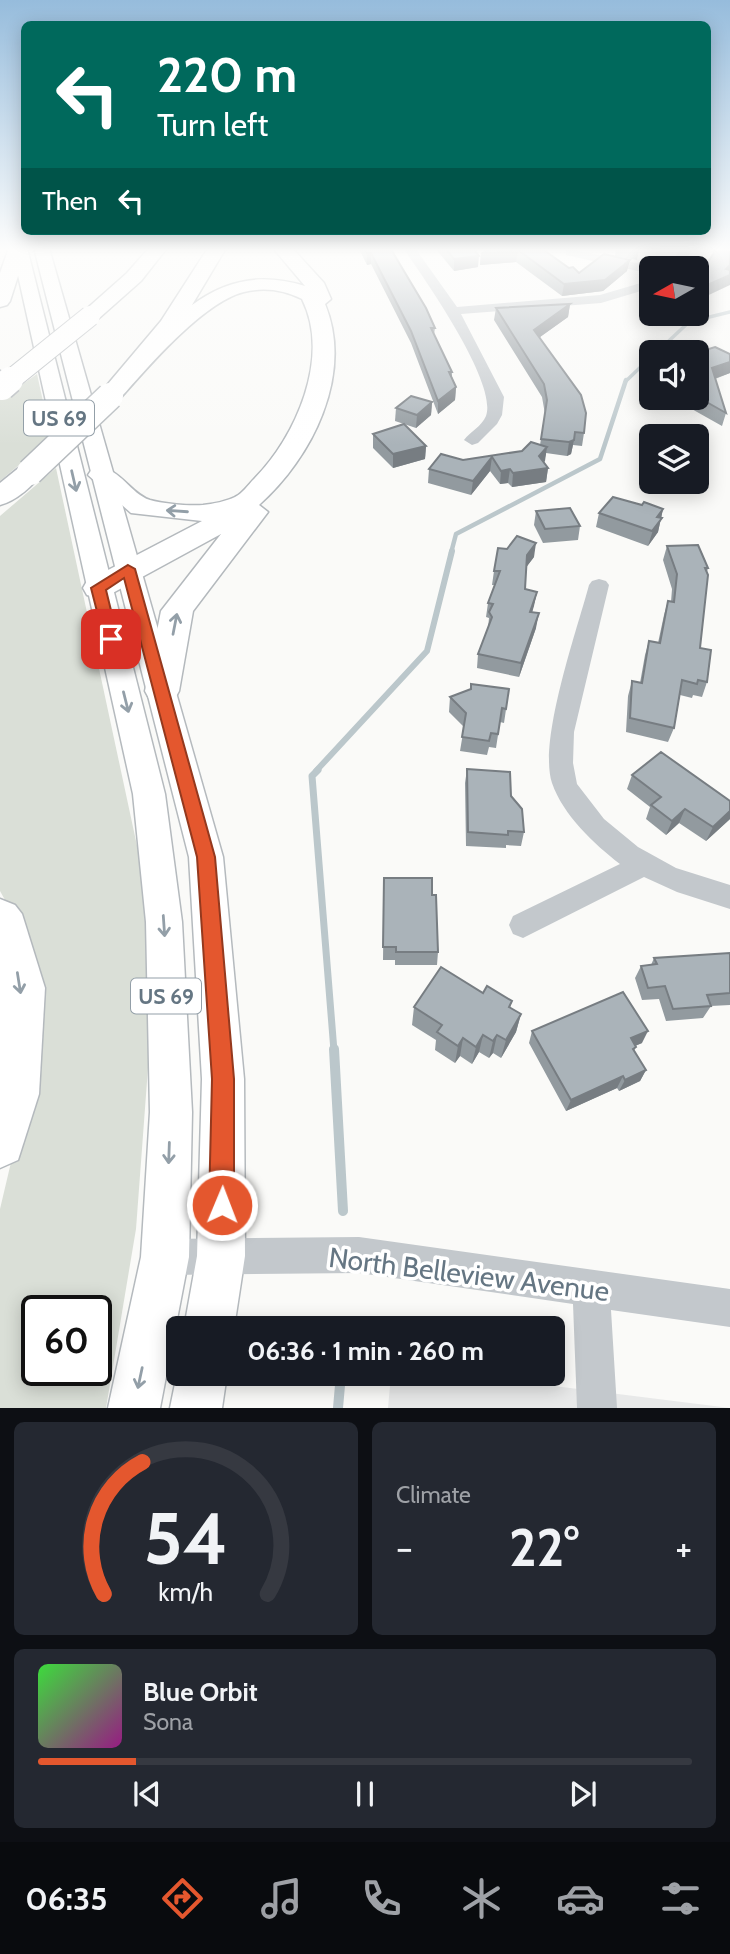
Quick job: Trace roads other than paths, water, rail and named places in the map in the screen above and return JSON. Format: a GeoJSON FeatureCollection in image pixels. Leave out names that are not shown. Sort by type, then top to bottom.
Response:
{"type":"FeatureCollection","features":[{"type":"Feature","properties":{"kind":"highway"},"geometry":{"type":"LineString","coordinates":[[1,388],[93,314]]}},
{"type":"Feature","properties":{"kind":"highway"},"geometry":{"type":"LineString","coordinates":[[0,497],[110,396],[177,314]]}},
{"type":"Feature","properties":{"kind":"highway"},"geometry":{"type":"LineString","coordinates":[[144,357],[197,314]]}},
{"type":"Feature","properties":{"kind":"highway"},"geometry":{"type":"LineString","coordinates":[[113,579],[212,528],[244,504],[269,480],[299,440],[315,404],[322,367],[321,330],[317,314]]}},
{"type":"Feature","properties":{"kind":"highway"},"geometry":{"type":"LineString","coordinates":[[162,691],[177,611],[197,582],[308,446],[324,411],[333,349],[325,314]]}},
{"type":"Feature","properties":{"kind":"highway"},"geometry":{"type":"LineString","coordinates":[[101,475],[141,507],[203,513],[244,504]]}},
{"type":"Feature","properties":{"kind":"highway"},"geometry":{"type":"LineString","coordinates":[[0,918],[7,928],[22,988],[14,1094],[0,1142]]}},
{"type":"Feature","properties":{"kind":"main road","name":"US 69"},"geometry":{"type":"LineString","coordinates":[[38,314],[113,579],[162,691],[206,857],[223,1079],[221,1256],[211,1316]]}},
{"type":"Feature","properties":{"kind":"main road","name":"US 69"},"geometry":{"type":"LineString","coordinates":[[58,314],[101,475],[113,579],[149,794],[164,922],[171,1112],[165,1257],[134,1408]]}},
{"type":"Feature","properties":{"kind":"main road"},"geometry":{"type":"LineString","coordinates":[[196,1408],[200,1386]]}},
{"type":"Feature","properties":{"kind":"street"},"geometry":{"type":"LineString","coordinates":[[454,314],[496,397],[494,415],[489,424],[472,440]]}},
{"type":"Feature","properties":{"kind":"street"},"geometry":{"type":"LineString","coordinates":[[598,585],[562,732],[560,757],[564,783],[601,833],[643,865],[693,888],[730,897]]}},
{"type":"Feature","properties":{"kind":"street"},"geometry":{"type":"LineString","coordinates":[[523,925],[643,865]]}},
{"type":"Feature","properties":{"kind":"street","name":"North Belleview Avenue"},"geometry":{"type":"LineString","coordinates":[[165,1257],[359,1255],[730,1308]]}},
{"type":"Feature","properties":{"kind":"street"},"geometry":{"type":"LineString","coordinates":[[591,1288],[597,1408]]}},
{"type":"Feature","properties":{"kind":"waterway"},"geometry":{"type":"LineString","coordinates":[[670,340],[689,322],[723,314]]}},
{"type":"Feature","properties":{"kind":"waterway"},"geometry":{"type":"LineString","coordinates":[[626,382],[639,369]]}},
{"type":"Feature","properties":{"kind":"waterway"},"geometry":{"type":"LineString","coordinates":[[451,553],[456,534],[600,459],[626,382]]}},
{"type":"Feature","properties":{"kind":"waterway"},"geometry":{"type":"LineString","coordinates":[[316,771],[427,651],[452,551]]}},
{"type":"Feature","properties":{"kind":"waterway"},"geometry":{"type":"LineString","coordinates":[[318,770],[312,776],[334,1051]]}},
{"type":"Feature","properties":{"kind":"waterway"},"geometry":{"type":"LineString","coordinates":[[334,1049],[343,1211]]}},
{"type":"Feature","properties":{"kind":"waterway"},"geometry":{"type":"LineString","coordinates":[[338,1408],[340,1386]]}}]}
